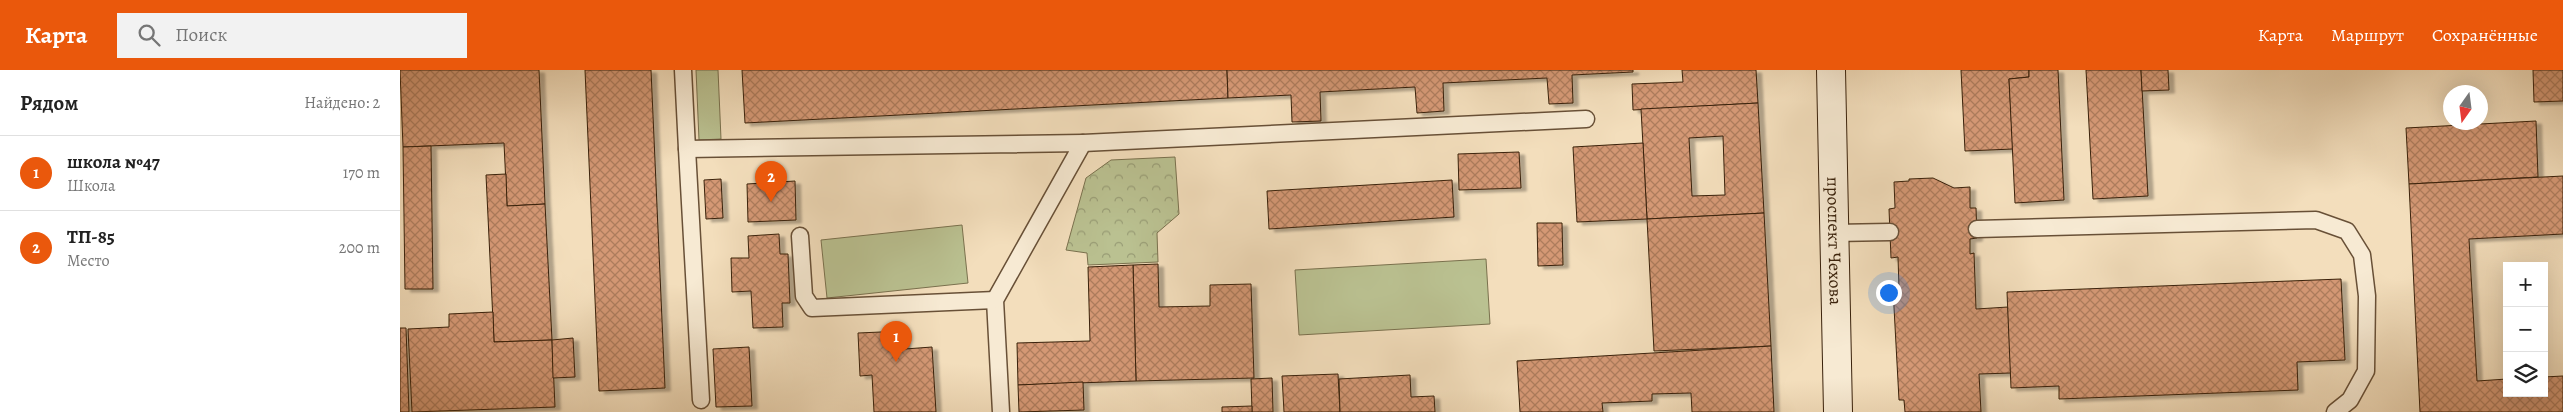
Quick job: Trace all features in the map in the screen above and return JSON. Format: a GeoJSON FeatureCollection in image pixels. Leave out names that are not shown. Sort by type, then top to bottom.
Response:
{"type":"FeatureCollection","features":[{"type":"Feature","properties":{"kind":"street","name":"проспект Чехова"},"geometry":{"type":"LineString","coordinates":[[1830,70],[1838,412]]}},
{"type":"Feature","properties":{"kind":"lane"},"geometry":{"type":"LineString","coordinates":[[683,70],[701,400]]}},
{"type":"Feature","properties":{"kind":"lane"},"geometry":{"type":"LineString","coordinates":[[687,149],[1083,143],[1586,119]]}},
{"type":"Feature","properties":{"kind":"lane"},"geometry":{"type":"LineString","coordinates":[[1001,412],[995,300],[1083,143]]}},
{"type":"Feature","properties":{"kind":"lane"},"geometry":{"type":"LineString","coordinates":[[1977,229],[2316,220],[2347,231],[2362,255],[2367,296],[2366,371],[2350,400],[2336,412]]}},
{"type":"Feature","properties":{"kind":"lane"},"geometry":{"type":"LineString","coordinates":[[1834,233],[1890,232]]}},
{"type":"Feature","properties":{"kind":"lane"},"geometry":{"type":"LineString","coordinates":[[800,236],[804,296],[812,308],[995,300]]}},
{"type":"Feature","properties":{"kind":"green space"},"geometry":{"type":"Polygon","coordinates":[[[696,70],[718,70],[721,139],[699,140],[696,70]]]}},
{"type":"Feature","properties":{"kind":"green space"},"geometry":{"type":"Polygon","coordinates":[[[1175,157],[1179,214],[1157,233],[1158,262],[1088,265],[1087,253],[1066,250],[1086,178],[1111,160],[1175,157]]]}},
{"type":"Feature","properties":{"kind":"green space"},"geometry":{"type":"Polygon","coordinates":[[[962,225],[968,283],[827,298],[821,240],[962,225]]]}},
{"type":"Feature","properties":{"kind":"green space"},"geometry":{"type":"Polygon","coordinates":[[[1486,259],[1490,324],[1299,335],[1295,270],[1486,259]]]}},
{"type":"Feature","properties":{"kind":"building"},"geometry":{"type":"Polygon","coordinates":[[[400,70],[539,70],[545,204],[507,206],[504,143],[403,147],[400,70]]]}},
{"type":"Feature","properties":{"kind":"building"},"geometry":{"type":"Polygon","coordinates":[[[585,70],[651,70],[665,388],[599,391],[585,70]]]}},
{"type":"Feature","properties":{"kind":"building"},"geometry":{"type":"Polygon","coordinates":[[[742,70],[1227,70],[1228,98],[745,123],[742,70]]]}},
{"type":"Feature","properties":{"kind":"building"},"geometry":{"type":"Polygon","coordinates":[[[1227,70],[1633,70],[1633,72],[1572,75],[1573,103],[1549,104],[1547,78],[1443,83],[1444,111],[1417,113],[1415,87],[1320,92],[1321,121],[1292,122],[1291,95],[1228,98],[1227,70]]]}},
{"type":"Feature","properties":{"kind":"building"},"geometry":{"type":"Polygon","coordinates":[[[1682,70],[1756,70],[1758,103],[1633,110],[1632,84],[1683,82],[1682,70]]]}},
{"type":"Feature","properties":{"kind":"building"},"geometry":{"type":"Polygon","coordinates":[[[1961,70],[2029,70],[2029,77],[2009,79],[2013,149],[1965,151],[1961,70]]]}},
{"type":"Feature","properties":{"kind":"building"},"geometry":{"type":"Polygon","coordinates":[[[2029,70],[2058,70],[2064,200],[2015,203],[2009,79],[2029,77],[2029,70]]]}},
{"type":"Feature","properties":{"kind":"building"},"geometry":{"type":"Polygon","coordinates":[[[2086,70],[2141,70],[2148,196],[2093,199],[2086,70]]]}},
{"type":"Feature","properties":{"kind":"building"},"geometry":{"type":"Polygon","coordinates":[[[2141,70],[2168,70],[2169,90],[2142,91],[2141,70]]]}},
{"type":"Feature","properties":{"kind":"building"},"geometry":{"type":"Polygon","coordinates":[[[2533,70],[2563,70],[2563,101],[2534,102],[2533,70]]]}},
{"type":"Feature","properties":{"kind":"building"},"geometry":{"type":"Polygon","coordinates":[[[1758,103],[1764,213],[1647,219],[1641,109],[1758,103]],[[1723,136],[1689,138],[1692,196],[1725,195],[1723,136]]]}},
{"type":"Feature","properties":{"kind":"building"},"geometry":{"type":"Polygon","coordinates":[[[2536,121],[2538,177],[2409,184],[2406,128],[2443,126],[2443,130],[2488,130],[2488,124],[2536,121]]]}},
{"type":"Feature","properties":{"kind":"building"},"geometry":{"type":"Polygon","coordinates":[[[1643,143],[1647,219],[1577,222],[1573,147],[1643,143]]]}},
{"type":"Feature","properties":{"kind":"building"},"geometry":{"type":"Polygon","coordinates":[[[431,146],[433,289],[405,289],[403,147],[431,146]]]}},
{"type":"Feature","properties":{"kind":"building"},"geometry":{"type":"Polygon","coordinates":[[[1519,152],[1521,188],[1459,190],[1458,154],[1519,152]]]}},
{"type":"Feature","properties":{"kind":"building"},"geometry":{"type":"Polygon","coordinates":[[[506,174],[507,206],[545,204],[552,340],[494,342],[486,175],[506,174]]]}},
{"type":"Feature","properties":{"kind":"building"},"geometry":{"type":"Polygon","coordinates":[[[2563,176],[2563,234],[2469,239],[2477,381],[2503,379],[2503,397],[2548,397],[2548,377],[2563,376],[2563,412],[2420,412],[2409,184],[2563,176]]]}},
{"type":"Feature","properties":{"kind":"building"},"geometry":{"type":"Polygon","coordinates":[[[1933,178],[1954,188],[1970,187],[1970,208],[1976,208],[1977,238],[1970,239],[1970,254],[1974,253],[1976,309],[2008,307],[2011,373],[1979,374],[1981,412],[1905,412],[1904,400],[1899,400],[1893,289],[1899,289],[1898,257],[1891,258],[1889,209],[1895,208],[1894,182],[1933,178]]]}},
{"type":"Feature","properties":{"kind":"building"},"geometry":{"type":"Polygon","coordinates":[[[721,179],[723,218],[706,219],[704,180],[721,179]]]}},
{"type":"Feature","properties":{"kind":"building"},"geometry":{"type":"Polygon","coordinates":[[[1452,180],[1454,217],[1269,229],[1267,191],[1452,180]]]}},
{"type":"Feature","properties":{"kind":"building"},"geometry":{"type":"Polygon","coordinates":[[[795,181],[796,220],[748,222],[747,184],[795,181]]]}},
{"type":"Feature","properties":{"kind":"building"},"geometry":{"type":"Polygon","coordinates":[[[1764,213],[1771,346],[1654,351],[1647,219],[1764,213]]]}},
{"type":"Feature","properties":{"kind":"building"},"geometry":{"type":"Polygon","coordinates":[[[1537,223],[1562,223],[1563,265],[1538,266],[1537,223]]]}},
{"type":"Feature","properties":{"kind":"building"},"geometry":{"type":"Polygon","coordinates":[[[779,234],[780,254],[788,254],[790,303],[782,303],[783,327],[753,328],[751,291],[732,292],[731,258],[749,258],[748,236],[779,234]]]}},
{"type":"Feature","properties":{"kind":"building"},"geometry":{"type":"Polygon","coordinates":[[[1158,264],[1159,307],[1210,306],[1210,285],[1251,284],[1254,378],[1136,381],[1133,265],[1158,264]]]}},
{"type":"Feature","properties":{"kind":"building"},"geometry":{"type":"Polygon","coordinates":[[[1133,265],[1136,381],[1018,385],[1017,343],[1090,341],[1088,267],[1133,265]]]}},
{"type":"Feature","properties":{"kind":"building"},"geometry":{"type":"Polygon","coordinates":[[[2341,279],[2345,360],[2297,362],[2298,390],[2059,399],[2059,386],[2011,388],[2007,292],[2341,279]]]}},
{"type":"Feature","properties":{"kind":"building"},"geometry":{"type":"Polygon","coordinates":[[[493,312],[494,342],[552,340],[555,407],[412,412],[408,329],[449,327],[449,314],[493,312]]]}},
{"type":"Feature","properties":{"kind":"building"},"geometry":{"type":"Polygon","coordinates":[[[400,328],[406,328],[409,412],[400,412],[400,328]]]}},
{"type":"Feature","properties":{"kind":"building"},"geometry":{"type":"Polygon","coordinates":[[[904,331],[905,349],[932,347],[936,412],[874,412],[872,375],[860,376],[858,333],[904,331]]]}},
{"type":"Feature","properties":{"kind":"building"},"geometry":{"type":"Polygon","coordinates":[[[573,338],[575,377],[553,378],[552,340],[573,338]]]}},
{"type":"Feature","properties":{"kind":"building"},"geometry":{"type":"Polygon","coordinates":[[[1771,346],[1774,412],[1692,412],[1691,393],[1652,394],[1652,401],[1602,403],[1603,412],[1520,412],[1517,361],[1771,346]]]}},
{"type":"Feature","properties":{"kind":"building"},"geometry":{"type":"Polygon","coordinates":[[[749,347],[752,406],[716,407],[713,349],[749,347]]]}},
{"type":"Feature","properties":{"kind":"building"},"geometry":{"type":"Polygon","coordinates":[[[1338,374],[1340,412],[1284,412],[1282,376],[1338,374]]]}},
{"type":"Feature","properties":{"kind":"building"},"geometry":{"type":"Polygon","coordinates":[[[1410,375],[1411,397],[1434,396],[1435,412],[1340,412],[1339,379],[1410,375]]]}},
{"type":"Feature","properties":{"kind":"building"},"geometry":{"type":"Polygon","coordinates":[[[1272,378],[1273,412],[1252,412],[1251,379],[1272,378]]]}},
{"type":"Feature","properties":{"kind":"building"},"geometry":{"type":"Polygon","coordinates":[[[1083,382],[1084,410],[1019,412],[1018,385],[1083,382]]]}},
{"type":"Feature","properties":{"kind":"building"},"geometry":{"type":"Polygon","coordinates":[[[1252,406],[1252,412],[1222,412],[1222,407],[1252,406]]]}},
{"type":"Feature","properties":{"kind":"place","name":"ТП-85"},"geometry":{"type":"Point","coordinates":[771,202]}},
{"type":"Feature","properties":{"kind":"place","name":"школа №47"},"geometry":{"type":"Point","coordinates":[896,362]}}]}
